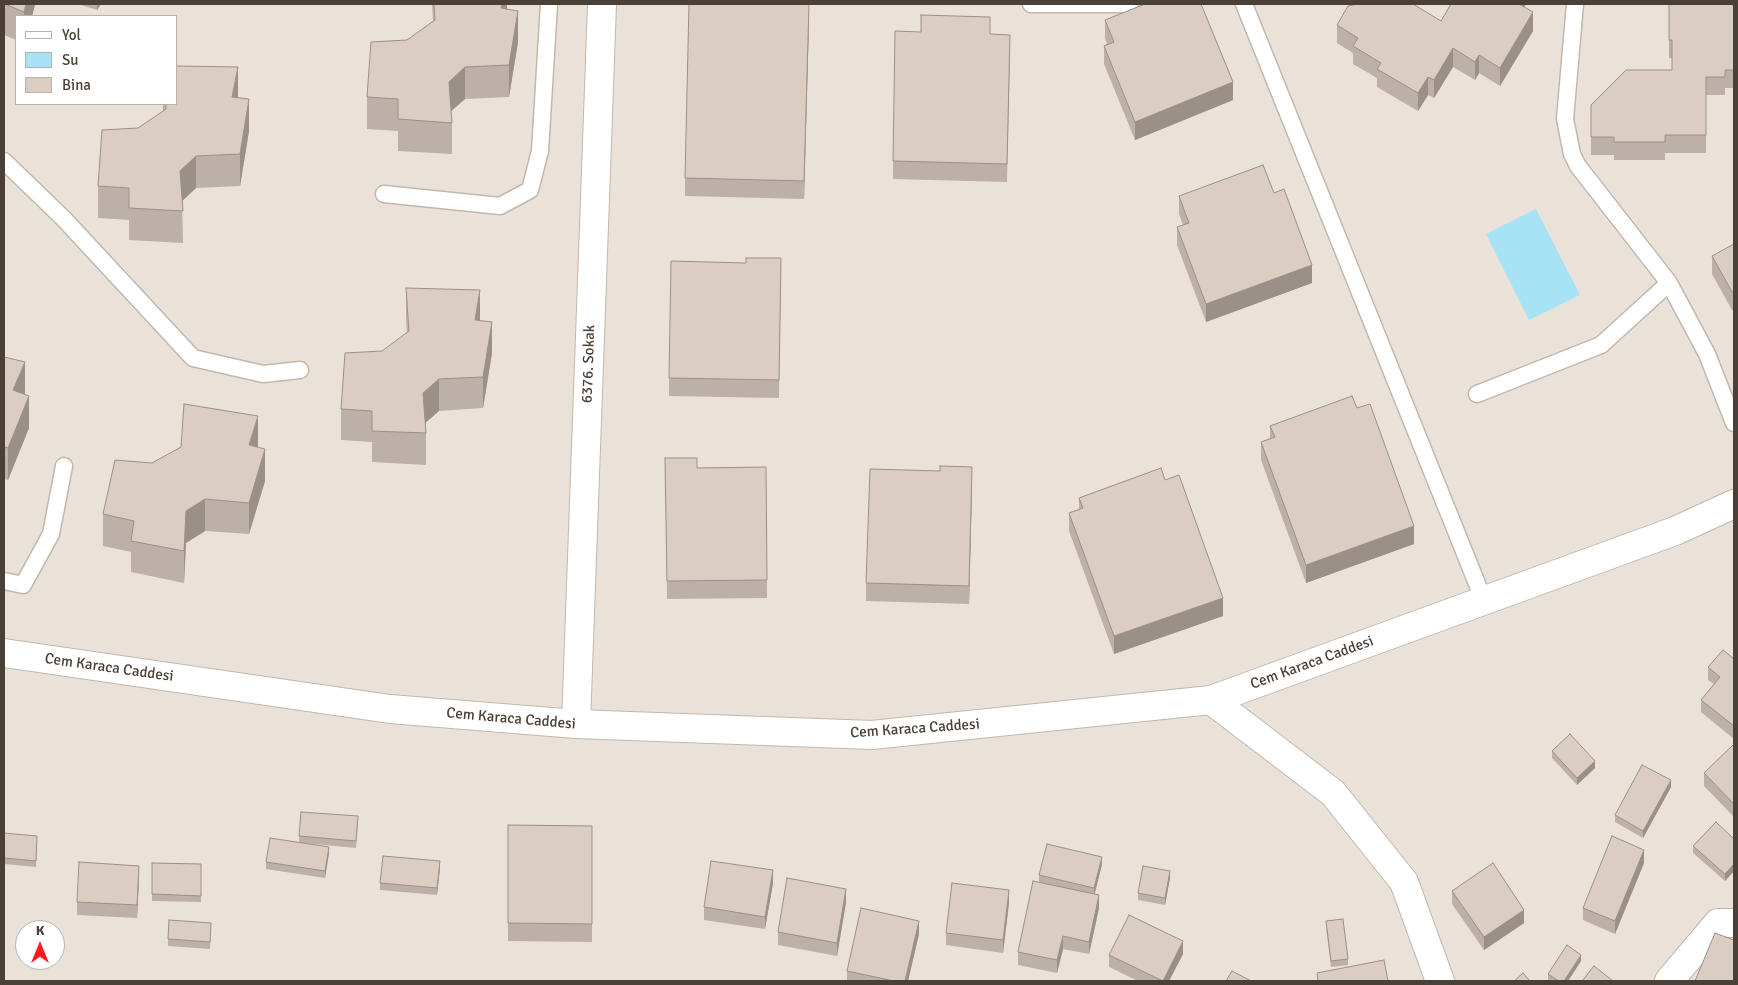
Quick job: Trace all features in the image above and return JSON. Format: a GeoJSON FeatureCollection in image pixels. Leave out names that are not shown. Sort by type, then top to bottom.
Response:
{"type":"FeatureCollection","features":[{"type":"Feature","properties":{"kind":"street","name":"6376. Sokak"},"geometry":{"type":"LineString","coordinates":[[576,724],[602,4]]}},
{"type":"Feature","properties":{"kind":"street","name":"Cem Karaca Caddesi"},"geometry":{"type":"LineString","coordinates":[[4,653],[390,709],[576,724],[872,735],[1211,700],[1675,531],[1734,504]]}},
{"type":"Feature","properties":{"kind":"street"},"geometry":{"type":"LineString","coordinates":[[1211,700],[1334,793],[1404,882],[1440,981]]}},
{"type":"Feature","properties":{"kind":"street"},"geometry":{"type":"LineString","coordinates":[[1669,981],[1718,922],[1734,923]]}},
{"type":"Feature","properties":{"kind":"lane"},"geometry":{"type":"LineString","coordinates":[[384,194],[500,206],[530,190],[540,152],[549,4]]}},
{"type":"Feature","properties":{"kind":"lane"},"geometry":{"type":"LineString","coordinates":[[1031,4],[1130,4]]}},
{"type":"Feature","properties":{"kind":"lane"},"geometry":{"type":"LineString","coordinates":[[1244,4],[1484,601]]}},
{"type":"Feature","properties":{"kind":"lane"},"geometry":{"type":"LineString","coordinates":[[1575,4],[1565,119],[1572,154],[1578,166],[1669,283],[1707,354],[1734,424]]}},
{"type":"Feature","properties":{"kind":"lane"},"geometry":{"type":"LineString","coordinates":[[4,161],[64,219],[193,358],[263,374],[300,370]]}},
{"type":"Feature","properties":{"kind":"lane"},"geometry":{"type":"LineString","coordinates":[[1477,394],[1601,345],[1669,283]]}},
{"type":"Feature","properties":{"kind":"lane"},"geometry":{"type":"LineString","coordinates":[[4,580],[23,585],[51,534],[64,466]]}},
{"type":"Feature","properties":{"kind":"shaded area"},"geometry":{"type":"Polygon","coordinates":[[[4,4],[1734,4],[1734,981],[4,981],[4,4]]]}},
{"type":"Feature","properties":{"kind":"water"},"geometry":{"type":"Polygon","coordinates":[[[1536,209],[1580,295],[1529,320],[1486,234],[1536,209]]]}},
{"type":"Feature","properties":{"kind":"building"},"geometry":{"type":"Polygon","coordinates":[[[5,4],[26,4],[24,12],[5,4]]]}},
{"type":"Feature","properties":{"kind":"building"},"geometry":{"type":"Polygon","coordinates":[[[434,4],[502,4],[501,8],[518,11],[509,65],[465,67],[449,82],[452,123],[398,119],[398,99],[367,97],[371,42],[407,40],[435,20],[434,4]]]}},
{"type":"Feature","properties":{"kind":"building"},"geometry":{"type":"Polygon","coordinates":[[[689,4],[809,4],[804,181],[685,178],[689,4]]]}},
{"type":"Feature","properties":{"kind":"building"},"geometry":{"type":"Polygon","coordinates":[[[1145,4],[1201,4],[1233,82],[1135,122],[1104,46],[1114,42],[1105,20],[1145,4]]]}},
{"type":"Feature","properties":{"kind":"building"},"geometry":{"type":"Polygon","coordinates":[[[1358,4],[1413,4],[1441,21],[1451,4],[1519,4],[1533,12],[1500,68],[1479,55],[1475,62],[1453,48],[1434,80],[1428,77],[1418,93],[1377,69],[1381,63],[1353,46],[1358,38],[1337,25],[1348,6],[1358,4]]]}},
{"type":"Feature","properties":{"kind":"building"},"geometry":{"type":"Polygon","coordinates":[[[1669,4],[1731,4],[1734,7],[1734,70],[1725,70],[1725,77],[1706,77],[1706,135],[1665,135],[1665,142],[1614,142],[1614,137],[1591,137],[1591,105],[1626,70],[1672,70],[1672,40],[1669,40],[1669,4]]]}},
{"type":"Feature","properties":{"kind":"building"},"geometry":{"type":"Polygon","coordinates":[[[921,15],[990,17],[990,34],[1010,35],[1007,164],[893,161],[895,31],[921,32],[921,15]]]}},
{"type":"Feature","properties":{"kind":"building"},"geometry":{"type":"Polygon","coordinates":[[[178,66],[238,67],[232,97],[249,99],[240,154],[196,156],[180,171],[183,211],[129,208],[129,188],[98,186],[102,130],[138,128],[166,109],[166,105],[178,105],[178,66]]]}},
{"type":"Feature","properties":{"kind":"building"},"geometry":{"type":"Polygon","coordinates":[[[1263,165],[1274,193],[1284,189],[1312,265],[1206,304],[1177,227],[1189,223],[1179,196],[1263,165]]]}},
{"type":"Feature","properties":{"kind":"building"},"geometry":{"type":"Polygon","coordinates":[[[1734,244],[1734,292],[1732,292],[1712,256],[1734,244]]]}},
{"type":"Feature","properties":{"kind":"building"},"geometry":{"type":"Polygon","coordinates":[[[746,258],[781,258],[779,380],[669,378],[671,261],[746,263],[746,258]]]}},
{"type":"Feature","properties":{"kind":"building"},"geometry":{"type":"Polygon","coordinates":[[[406,288],[480,290],[475,320],[492,322],[483,377],[439,379],[423,393],[426,433],[372,431],[372,411],[341,409],[345,353],[382,351],[409,331],[406,288]]]}},
{"type":"Feature","properties":{"kind":"building"},"geometry":{"type":"Polygon","coordinates":[[[4,357],[25,362],[13,390],[29,396],[8,448],[4,447],[4,357]]]}},
{"type":"Feature","properties":{"kind":"building"},"geometry":{"type":"Polygon","coordinates":[[[1352,396],[1357,408],[1370,404],[1414,526],[1306,565],[1261,442],[1275,437],[1270,426],[1352,396]]]}},
{"type":"Feature","properties":{"kind":"building"},"geometry":{"type":"Polygon","coordinates":[[[184,404],[258,416],[249,445],[265,449],[249,503],[205,499],[186,511],[184,551],[131,541],[134,521],[103,514],[115,460],[152,463],[181,447],[184,404]]]}},
{"type":"Feature","properties":{"kind":"building"},"geometry":{"type":"Polygon","coordinates":[[[665,458],[697,458],[697,468],[766,467],[767,580],[667,581],[665,458]]]}},
{"type":"Feature","properties":{"kind":"building"},"geometry":{"type":"Polygon","coordinates":[[[940,466],[972,467],[969,586],[866,583],[870,469],[940,471],[940,466]]]}},
{"type":"Feature","properties":{"kind":"building"},"geometry":{"type":"Polygon","coordinates":[[[1161,468],[1165,480],[1179,475],[1223,598],[1114,636],[1069,513],[1083,508],[1079,498],[1161,468]]]}},
{"type":"Feature","properties":{"kind":"building"},"geometry":{"type":"Polygon","coordinates":[[[1723,650],[1734,659],[1734,726],[1701,700],[1720,677],[1708,667],[1723,650]]]}},
{"type":"Feature","properties":{"kind":"building"},"geometry":{"type":"Polygon","coordinates":[[[1570,734],[1595,761],[1577,778],[1552,751],[1570,734]]]}},
{"type":"Feature","properties":{"kind":"building"},"geometry":{"type":"Polygon","coordinates":[[[1734,744],[1734,804],[1704,773],[1734,744]]]}},
{"type":"Feature","properties":{"kind":"building"},"geometry":{"type":"Polygon","coordinates":[[[1642,765],[1671,780],[1643,831],[1615,815],[1642,765]]]}},
{"type":"Feature","properties":{"kind":"building"},"geometry":{"type":"Polygon","coordinates":[[[301,812],[358,816],[356,841],[299,836],[301,812]]]}},
{"type":"Feature","properties":{"kind":"building"},"geometry":{"type":"Polygon","coordinates":[[[1716,822],[1734,839],[1734,864],[1725,874],[1693,846],[1716,822]]]}},
{"type":"Feature","properties":{"kind":"building"},"geometry":{"type":"Polygon","coordinates":[[[508,825],[592,826],[592,924],[508,923],[508,825]]]}},
{"type":"Feature","properties":{"kind":"building"},"geometry":{"type":"Polygon","coordinates":[[[4,833],[37,836],[36,861],[4,858],[4,833]]]}},
{"type":"Feature","properties":{"kind":"building"},"geometry":{"type":"Polygon","coordinates":[[[1612,836],[1644,850],[1615,921],[1583,908],[1612,836]]]}},
{"type":"Feature","properties":{"kind":"building"},"geometry":{"type":"Polygon","coordinates":[[[270,838],[329,847],[325,871],[266,862],[270,838]]]}},
{"type":"Feature","properties":{"kind":"building"},"geometry":{"type":"Polygon","coordinates":[[[1047,844],[1102,857],[1094,888],[1039,875],[1047,844]]]}},
{"type":"Feature","properties":{"kind":"building"},"geometry":{"type":"Polygon","coordinates":[[[383,856],[440,861],[437,888],[380,883],[383,856]]]}},
{"type":"Feature","properties":{"kind":"building"},"geometry":{"type":"Polygon","coordinates":[[[711,861],[773,870],[765,917],[704,907],[711,861]]]}},
{"type":"Feature","properties":{"kind":"building"},"geometry":{"type":"Polygon","coordinates":[[[79,862],[139,866],[137,905],[77,902],[79,862]]]}},
{"type":"Feature","properties":{"kind":"building"},"geometry":{"type":"Polygon","coordinates":[[[152,863],[201,864],[201,896],[152,894],[152,863]]]}},
{"type":"Feature","properties":{"kind":"building"},"geometry":{"type":"Polygon","coordinates":[[[1493,863],[1524,910],[1484,937],[1452,891],[1493,863]]]}},
{"type":"Feature","properties":{"kind":"building"},"geometry":{"type":"Polygon","coordinates":[[[1143,866],[1170,871],[1165,898],[1138,893],[1143,866]]]}},
{"type":"Feature","properties":{"kind":"building"},"geometry":{"type":"Polygon","coordinates":[[[787,878],[846,889],[837,943],[778,932],[787,878]]]}},
{"type":"Feature","properties":{"kind":"building"},"geometry":{"type":"Polygon","coordinates":[[[1033,881],[1099,895],[1089,942],[1063,936],[1057,960],[1018,952],[1033,881]]]}},
{"type":"Feature","properties":{"kind":"building"},"geometry":{"type":"Polygon","coordinates":[[[952,883],[1009,890],[1003,940],[946,933],[952,883]]]}},
{"type":"Feature","properties":{"kind":"building"},"geometry":{"type":"Polygon","coordinates":[[[861,908],[919,921],[905,981],[894,981],[847,971],[861,908]]]}},
{"type":"Feature","properties":{"kind":"building"},"geometry":{"type":"Polygon","coordinates":[[[1129,915],[1183,941],[1163,981],[1109,955],[1129,915]]]}},
{"type":"Feature","properties":{"kind":"building"},"geometry":{"type":"Polygon","coordinates":[[[1343,919],[1348,959],[1331,961],[1326,921],[1343,919]]]}},
{"type":"Feature","properties":{"kind":"building"},"geometry":{"type":"Polygon","coordinates":[[[169,920],[211,923],[210,942],[168,939],[169,920]]]}},
{"type":"Feature","properties":{"kind":"building"},"geometry":{"type":"Polygon","coordinates":[[[1715,933],[1734,940],[1734,981],[1695,981],[1715,933]]]}},
{"type":"Feature","properties":{"kind":"building"},"geometry":{"type":"Polygon","coordinates":[[[1567,945],[1581,955],[1564,981],[1559,981],[1548,974],[1567,945]]]}},
{"type":"Feature","properties":{"kind":"building"},"geometry":{"type":"Polygon","coordinates":[[[1384,960],[1388,981],[1318,981],[1317,973],[1384,960]]]}},
{"type":"Feature","properties":{"kind":"building"},"geometry":{"type":"Polygon","coordinates":[[[1594,966],[1613,981],[1582,981],[1594,966]]]}},
{"type":"Feature","properties":{"kind":"building"},"geometry":{"type":"Polygon","coordinates":[[[1232,971],[1251,981],[1226,981],[1232,971]]]}},
{"type":"Feature","properties":{"kind":"building"},"geometry":{"type":"Polygon","coordinates":[[[1523,973],[1530,981],[1514,981],[1523,973]]]}}]}
